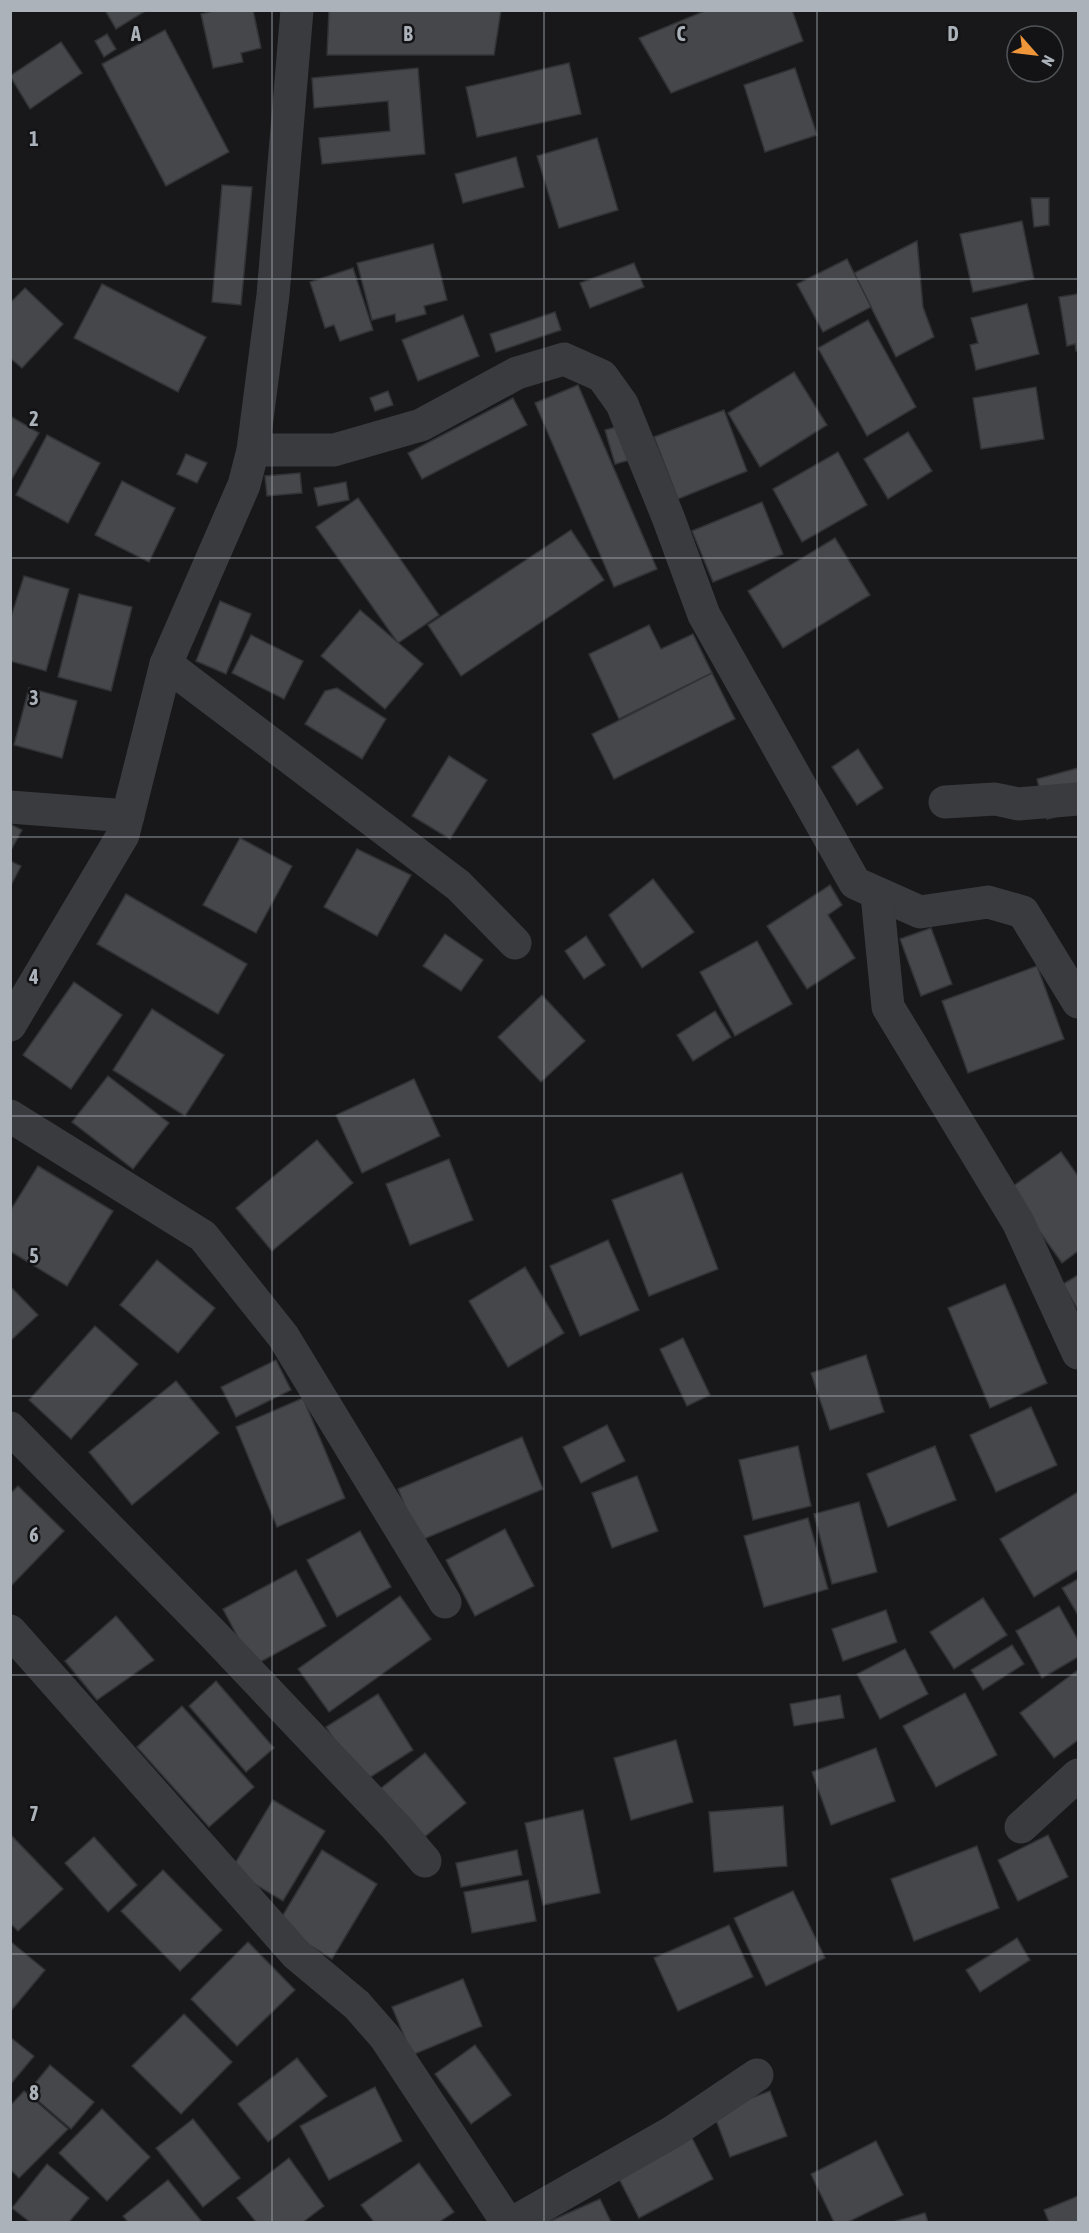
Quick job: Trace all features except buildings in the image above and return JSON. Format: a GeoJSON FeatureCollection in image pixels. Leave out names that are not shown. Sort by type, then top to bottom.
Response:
{"type":"FeatureCollection","features":[{"type":"Feature","properties":{"kind":"street"},"geometry":{"type":"LineString","coordinates":[[10,1025],[123,835],[166,664],[244,485],[253,450],[273,295],[297,10]]}},
{"type":"Feature","properties":{"kind":"street"},"geometry":{"type":"LineString","coordinates":[[253,450],[334,450],[421,425],[518,373],[564,359],[602,376],[622,404],[668,517],[704,615],[855,883],[920,912],[988,902],[1023,912],[1078,1002]]}},
{"type":"Feature","properties":{"kind":"street"},"geometry":{"type":"LineString","coordinates":[[166,664],[459,885],[515,943]]}},
{"type":"Feature","properties":{"kind":"street"},"geometry":{"type":"LineString","coordinates":[[945,802],[995,799],[1018,804],[1078,799]]}},
{"type":"Feature","properties":{"kind":"street"},"geometry":{"type":"LineString","coordinates":[[10,807],[128,816]]}},
{"type":"Feature","properties":{"kind":"street"},"geometry":{"type":"LineString","coordinates":[[878,895],[888,1007],[1018,1222],[1073,1335],[1078,1353]]}},
{"type":"Feature","properties":{"kind":"street"},"geometry":{"type":"LineString","coordinates":[[10,1116],[203,1236],[283,1336],[445,1602]]}},
{"type":"Feature","properties":{"kind":"street"},"geometry":{"type":"LineString","coordinates":[[10,1428],[221,1642],[388,1818],[425,1861]]}},
{"type":"Feature","properties":{"kind":"street"},"geometry":{"type":"LineString","coordinates":[[10,1631],[296,1954],[357,2005],[385,2037],[507,2223]]}},
{"type":"Feature","properties":{"kind":"street"},"geometry":{"type":"LineString","coordinates":[[1021,1827],[1078,1775]]}},
{"type":"Feature","properties":{"kind":"street"},"geometry":{"type":"LineString","coordinates":[[514,2223],[674,2131],[757,2075]]}}]}
